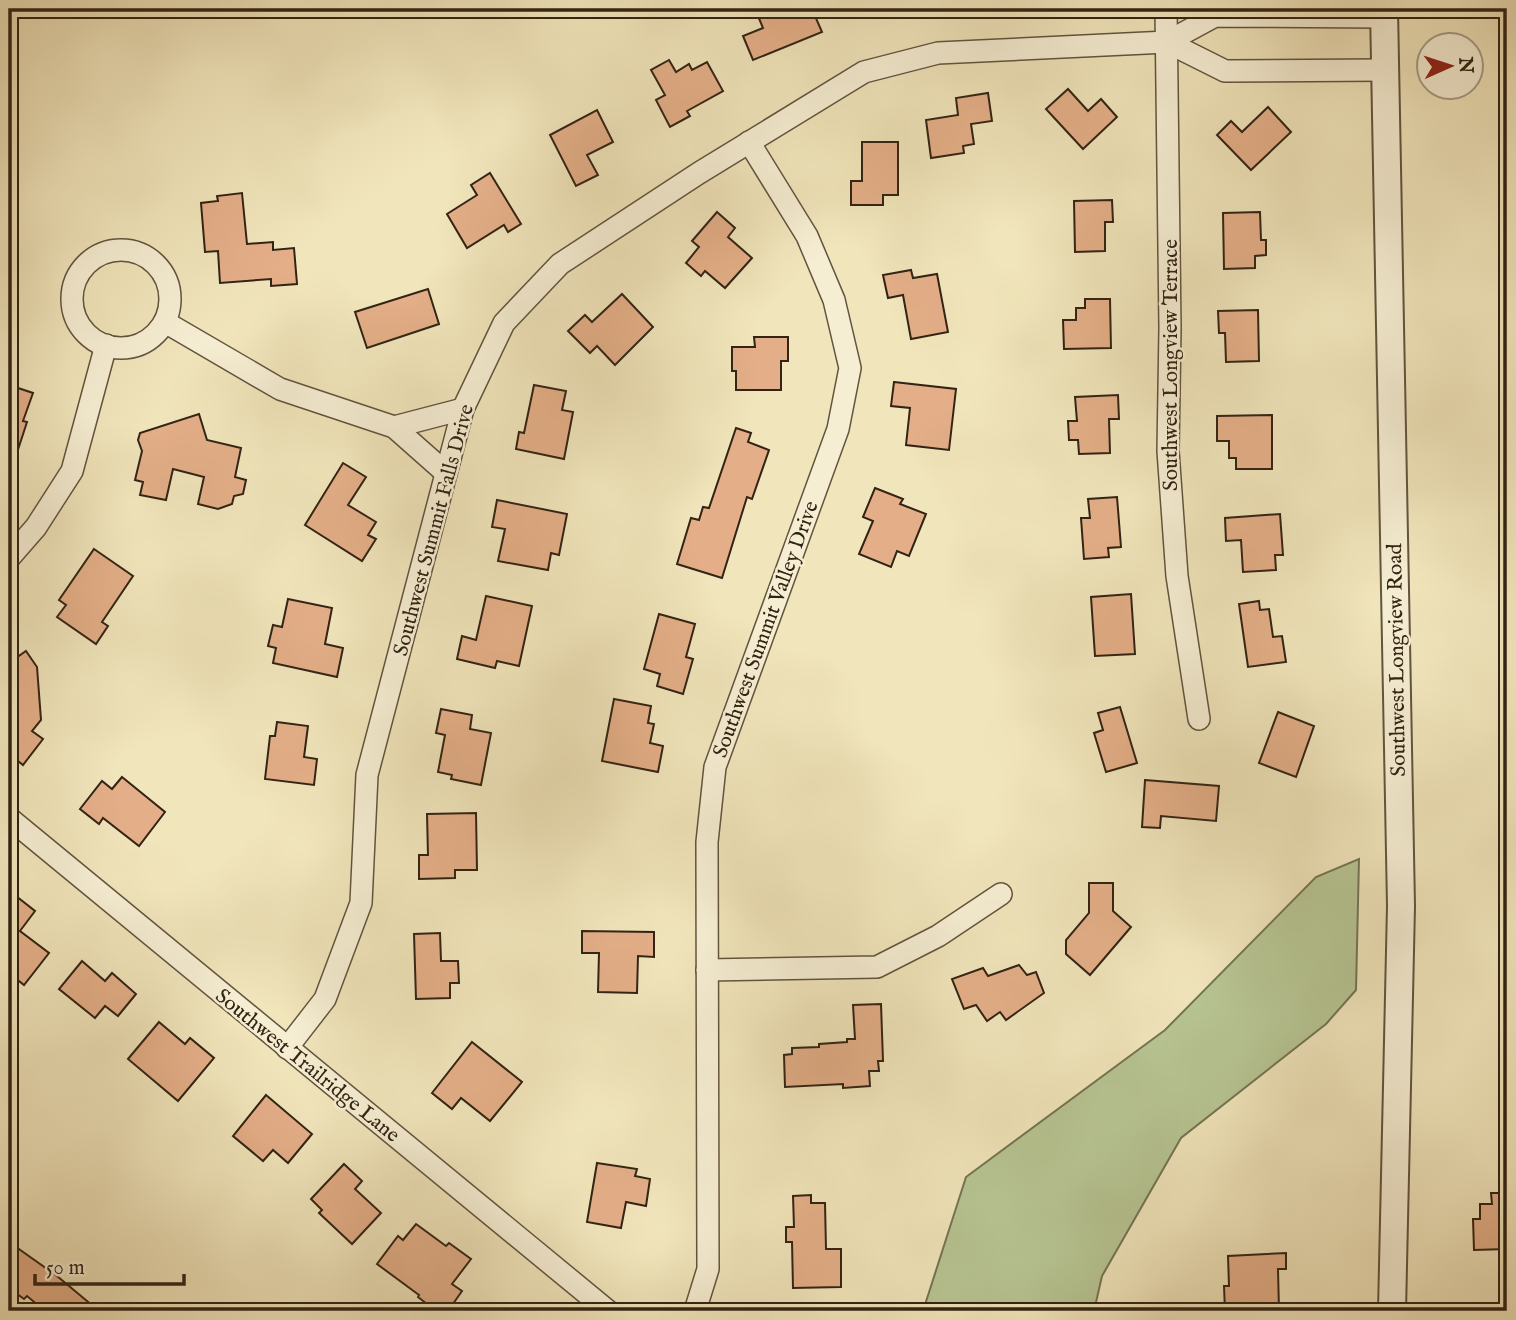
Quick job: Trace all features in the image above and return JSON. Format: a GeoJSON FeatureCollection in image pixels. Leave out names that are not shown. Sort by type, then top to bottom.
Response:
{"type":"FeatureCollection","features":[{"type":"Feature","properties":{"kind":"street","name":"Southwest Longview Terrace"},"geometry":{"type":"LineString","coordinates":[[1166,9],[1170,328],[1168,451],[1177,576],[1199,719]]}},
{"type":"Feature","properties":{"kind":"street","name":"Southwest Summit Falls Drive"},"geometry":{"type":"LineString","coordinates":[[287,1048],[325,999],[361,903],[367,775],[463,409],[504,323],[560,264],[749,142],[864,72],[938,53],[1167,42],[1215,16],[1384,13]]}},
{"type":"Feature","properties":{"kind":"street","name":"Southwest Longview Road"},"geometry":{"type":"LineString","coordinates":[[1384,13],[1401,906],[1392,1311]]}},
{"type":"Feature","properties":{"kind":"street","name":"Southwest Summit Falls Drive"},"geometry":{"type":"LineString","coordinates":[[1167,42],[1225,71],[1383,70]]}},
{"type":"Feature","properties":{"kind":"street","name":"Southwest Summit Valley Drive"},"geometry":{"type":"LineString","coordinates":[[695,1311],[708,1269],[707,842],[715,767],[838,429],[850,368],[834,300],[807,236],[749,142]]}},
{"type":"Feature","properties":{"kind":"street"},"geometry":{"type":"LineString","coordinates":[[110,251],[142,254],[155,263],[170,291],[170,307],[165,322],[158,331],[140,344],[129,347],[106,345],[92,338],[81,327],[74,312],[72,296],[76,281],[84,267],[96,257],[110,251]]}},
{"type":"Feature","properties":{"kind":"street"},"geometry":{"type":"LineString","coordinates":[[165,322],[280,388],[394,427],[446,473]]}},
{"type":"Feature","properties":{"kind":"street"},"geometry":{"type":"LineString","coordinates":[[9,558],[36,527],[72,471],[106,345]]}},
{"type":"Feature","properties":{"kind":"street"},"geometry":{"type":"LineString","coordinates":[[394,427],[463,409]]}},
{"type":"Feature","properties":{"kind":"street","name":"Southwest Trailridge Lane"},"geometry":{"type":"LineString","coordinates":[[9,818],[608,1311]]}},
{"type":"Feature","properties":{"kind":"street"},"geometry":{"type":"LineString","coordinates":[[707,970],[877,967],[938,936],[1001,894]]}},
{"type":"Feature","properties":{"kind":"green space"},"geometry":{"type":"Polygon","coordinates":[[[1359,859],[1356,990],[1326,1024],[1181,1138],[1102,1276],[1094,1311],[923,1311],[966,1177],[1165,1030],[1316,877],[1359,859]]]}},
{"type":"Feature","properties":{"kind":"building"},"geometry":{"type":"Polygon","coordinates":[[[775,9],[812,9],[822,32],[753,60],[743,36],[763,28],[758,16],[775,9]]]}},
{"type":"Feature","properties":{"kind":"building"},"geometry":{"type":"Polygon","coordinates":[[[669,60],[676,72],[689,64],[692,70],[707,62],[723,91],[687,111],[690,116],[670,127],[656,100],[665,95],[651,70],[669,60]]]}},
{"type":"Feature","properties":{"kind":"building"},"geometry":{"type":"Polygon","coordinates":[[[1068,89],[1088,111],[1101,99],[1117,117],[1083,149],[1046,109],[1068,89]]]}},
{"type":"Feature","properties":{"kind":"building"},"geometry":{"type":"Polygon","coordinates":[[[988,93],[992,121],[971,124],[974,144],[963,146],[964,153],[931,158],[926,120],[958,115],[956,98],[988,93]]]}},
{"type":"Feature","properties":{"kind":"building"},"geometry":{"type":"Polygon","coordinates":[[[1268,107],[1291,132],[1251,170],[1217,135],[1231,121],[1242,132],[1268,107]]]}},
{"type":"Feature","properties":{"kind":"building"},"geometry":{"type":"Polygon","coordinates":[[[597,110],[613,142],[587,155],[598,175],[576,186],[550,135],[597,110]]]}},
{"type":"Feature","properties":{"kind":"building"},"geometry":{"type":"Polygon","coordinates":[[[862,142],[898,142],[898,195],[883,195],[883,205],[851,205],[851,181],[862,181],[862,142]]]}},
{"type":"Feature","properties":{"kind":"building"},"geometry":{"type":"Polygon","coordinates":[[[490,173],[521,224],[508,232],[504,225],[467,248],[447,214],[477,195],[471,185],[490,173]]]}},
{"type":"Feature","properties":{"kind":"building"},"geometry":{"type":"Polygon","coordinates":[[[242,193],[247,244],[273,242],[273,250],[294,248],[297,284],[271,286],[271,279],[220,283],[218,251],[205,252],[201,203],[218,201],[217,196],[242,193]]]}},
{"type":"Feature","properties":{"kind":"building"},"geometry":{"type":"Polygon","coordinates":[[[1112,200],[1113,222],[1105,222],[1105,251],[1075,252],[1074,201],[1112,200]]]}},
{"type":"Feature","properties":{"kind":"building"},"geometry":{"type":"Polygon","coordinates":[[[717,212],[735,228],[728,237],[752,258],[725,288],[705,271],[701,276],[686,263],[699,247],[692,241],[717,212]]]}},
{"type":"Feature","properties":{"kind":"building"},"geometry":{"type":"Polygon","coordinates":[[[1260,212],[1261,240],[1266,240],[1266,255],[1255,256],[1255,268],[1224,269],[1223,213],[1260,212]]]}},
{"type":"Feature","properties":{"kind":"building"},"geometry":{"type":"Polygon","coordinates":[[[911,270],[913,278],[937,274],[948,332],[911,339],[903,295],[888,298],[883,275],[911,270]]]}},
{"type":"Feature","properties":{"kind":"building"},"geometry":{"type":"Polygon","coordinates":[[[428,289],[439,324],[367,348],[355,312],[428,289]]]}},
{"type":"Feature","properties":{"kind":"building"},"geometry":{"type":"Polygon","coordinates":[[[622,294],[653,327],[615,365],[597,346],[590,353],[568,331],[585,315],[592,322],[622,294]]]}},
{"type":"Feature","properties":{"kind":"building"},"geometry":{"type":"Polygon","coordinates":[[[1085,299],[1110,299],[1111,348],[1064,349],[1063,320],[1076,320],[1076,308],[1085,308],[1085,299]]]}},
{"type":"Feature","properties":{"kind":"building"},"geometry":{"type":"Polygon","coordinates":[[[1258,310],[1259,361],[1226,362],[1225,333],[1219,333],[1218,311],[1258,310]]]}},
{"type":"Feature","properties":{"kind":"building"},"geometry":{"type":"Polygon","coordinates":[[[754,337],[788,337],[788,361],[781,361],[781,390],[736,390],[736,371],[732,371],[732,347],[755,347],[754,337]]]}},
{"type":"Feature","properties":{"kind":"building"},"geometry":{"type":"Polygon","coordinates":[[[894,382],[956,389],[949,450],[906,445],[910,408],[891,406],[894,382]]]}},
{"type":"Feature","properties":{"kind":"building"},"geometry":{"type":"Polygon","coordinates":[[[9,385],[33,393],[12,468],[9,467],[9,385]]]}},
{"type":"Feature","properties":{"kind":"building"},"geometry":{"type":"Polygon","coordinates":[[[534,385],[566,391],[562,410],[573,412],[564,459],[516,449],[519,432],[524,433],[534,385]]]}},
{"type":"Feature","properties":{"kind":"building"},"geometry":{"type":"Polygon","coordinates":[[[1118,395],[1119,419],[1109,419],[1110,453],[1079,454],[1078,440],[1069,440],[1068,421],[1077,421],[1075,397],[1118,395]]]}},
{"type":"Feature","properties":{"kind":"building"},"geometry":{"type":"Polygon","coordinates":[[[199,414],[207,440],[241,448],[235,477],[246,480],[243,494],[234,496],[232,504],[218,509],[198,504],[204,477],[173,469],[166,500],[140,495],[143,482],[135,480],[142,451],[138,440],[140,433],[199,414]]]}},
{"type":"Feature","properties":{"kind":"building"},"geometry":{"type":"Polygon","coordinates":[[[1272,415],[1272,469],[1236,469],[1236,458],[1229,458],[1229,441],[1217,441],[1217,416],[1272,415]]]}},
{"type":"Feature","properties":{"kind":"building"},"geometry":{"type":"Polygon","coordinates":[[[736,428],[751,433],[748,442],[769,450],[752,499],[747,497],[722,578],[677,564],[691,518],[699,520],[703,507],[709,508],[736,428]]]}},
{"type":"Feature","properties":{"kind":"building"},"geometry":{"type":"Polygon","coordinates":[[[343,463],[366,477],[348,505],[376,522],[368,535],[376,539],[362,561],[305,525],[343,463]]]}},
{"type":"Feature","properties":{"kind":"building"},"geometry":{"type":"Polygon","coordinates":[[[875,488],[903,499],[900,504],[926,514],[909,556],[897,551],[891,567],[859,554],[873,521],[863,517],[875,488]]]}},
{"type":"Feature","properties":{"kind":"building"},"geometry":{"type":"Polygon","coordinates":[[[1117,497],[1121,547],[1108,548],[1109,557],[1084,559],[1081,518],[1090,518],[1088,499],[1117,497]]]}},
{"type":"Feature","properties":{"kind":"building"},"geometry":{"type":"Polygon","coordinates":[[[497,500],[567,514],[559,555],[551,553],[548,570],[498,561],[505,529],[492,527],[497,500]]]}},
{"type":"Feature","properties":{"kind":"building"},"geometry":{"type":"Polygon","coordinates":[[[1280,514],[1283,555],[1275,555],[1276,570],[1243,572],[1241,540],[1226,541],[1225,518],[1280,514]]]}},
{"type":"Feature","properties":{"kind":"building"},"geometry":{"type":"Polygon","coordinates":[[[94,549],[133,576],[102,622],[108,626],[96,644],[57,617],[66,605],[59,600],[94,549]]]}},
{"type":"Feature","properties":{"kind":"building"},"geometry":{"type":"Polygon","coordinates":[[[1131,594],[1135,654],[1095,656],[1091,597],[1131,594]]]}},
{"type":"Feature","properties":{"kind":"building"},"geometry":{"type":"Polygon","coordinates":[[[486,596],[532,606],[519,666],[497,661],[495,668],[457,659],[462,636],[476,640],[486,596]]]}},
{"type":"Feature","properties":{"kind":"building"},"geometry":{"type":"Polygon","coordinates":[[[288,599],[332,608],[325,644],[343,648],[337,677],[273,663],[276,648],[268,646],[273,625],[282,627],[288,599]]]}},
{"type":"Feature","properties":{"kind":"building"},"geometry":{"type":"Polygon","coordinates":[[[1259,601],[1260,610],[1269,609],[1273,637],[1282,636],[1286,662],[1248,667],[1239,604],[1259,601]]]}},
{"type":"Feature","properties":{"kind":"building"},"geometry":{"type":"Polygon","coordinates":[[[659,614],[695,624],[686,657],[693,659],[683,694],[657,686],[660,674],[644,669],[659,614]]]}},
{"type":"Feature","properties":{"kind":"building"},"geometry":{"type":"Polygon","coordinates":[[[26,651],[37,667],[41,720],[32,731],[43,739],[23,765],[9,754],[9,663],[26,651]]]}},
{"type":"Feature","properties":{"kind":"building"},"geometry":{"type":"Polygon","coordinates":[[[614,699],[651,706],[648,723],[654,724],[650,743],[663,746],[658,772],[602,761],[614,699]]]}},
{"type":"Feature","properties":{"kind":"building"},"geometry":{"type":"Polygon","coordinates":[[[1120,707],[1137,763],[1106,772],[1094,733],[1103,730],[1098,713],[1120,707]]]}},
{"type":"Feature","properties":{"kind":"building"},"geometry":{"type":"Polygon","coordinates":[[[441,709],[472,715],[470,729],[491,733],[481,785],[451,779],[452,775],[438,772],[445,735],[436,733],[441,709]]]}},
{"type":"Feature","properties":{"kind":"building"},"geometry":{"type":"Polygon","coordinates":[[[1278,712],[1314,726],[1296,777],[1259,763],[1278,712]]]}},
{"type":"Feature","properties":{"kind":"building"},"geometry":{"type":"Polygon","coordinates":[[[277,722],[308,726],[304,757],[317,759],[314,785],[265,779],[270,736],[275,736],[277,722]]]}},
{"type":"Feature","properties":{"kind":"building"},"geometry":{"type":"Polygon","coordinates":[[[122,777],[165,812],[139,846],[103,818],[99,824],[80,809],[102,781],[112,789],[122,777]]]}},
{"type":"Feature","properties":{"kind":"building"},"geometry":{"type":"Polygon","coordinates":[[[1145,780],[1219,786],[1216,821],[1161,816],[1160,828],[1142,827],[1145,780]]]}},
{"type":"Feature","properties":{"kind":"building"},"geometry":{"type":"Polygon","coordinates":[[[476,813],[477,870],[455,870],[455,878],[419,879],[419,855],[428,855],[427,814],[476,813]]]}},
{"type":"Feature","properties":{"kind":"building"},"geometry":{"type":"Polygon","coordinates":[[[1089,883],[1113,883],[1113,911],[1131,927],[1090,975],[1066,954],[1066,940],[1089,913],[1089,883]]]}},
{"type":"Feature","properties":{"kind":"building"},"geometry":{"type":"Polygon","coordinates":[[[16,896],[35,911],[20,931],[49,953],[24,985],[9,973],[9,905],[16,896]]]}},
{"type":"Feature","properties":{"kind":"building"},"geometry":{"type":"Polygon","coordinates":[[[582,931],[654,932],[654,957],[638,956],[637,993],[598,992],[599,953],[582,953],[582,931]]]}},
{"type":"Feature","properties":{"kind":"building"},"geometry":{"type":"Polygon","coordinates":[[[440,933],[441,961],[458,961],[459,983],[450,983],[450,998],[416,999],[414,934],[440,933]]]}},
{"type":"Feature","properties":{"kind":"building"},"geometry":{"type":"Polygon","coordinates":[[[82,961],[105,981],[112,973],[136,994],[118,1016],[105,1006],[95,1018],[59,989],[82,961]]]}},
{"type":"Feature","properties":{"kind":"building"},"geometry":{"type":"Polygon","coordinates":[[[1019,965],[1027,975],[1036,972],[1044,993],[1006,1020],[1000,1012],[987,1021],[976,1005],[964,1009],[952,979],[983,968],[988,976],[1019,965]]]}},
{"type":"Feature","properties":{"kind":"building"},"geometry":{"type":"Polygon","coordinates":[[[881,1004],[883,1061],[878,1061],[879,1071],[869,1071],[870,1086],[843,1088],[843,1084],[785,1087],[784,1055],[792,1054],[792,1048],[819,1047],[819,1044],[855,1039],[853,1005],[881,1004]]]}},
{"type":"Feature","properties":{"kind":"building"},"geometry":{"type":"Polygon","coordinates":[[[159,1022],[185,1044],[190,1038],[214,1058],[178,1101],[128,1059],[159,1022]]]}},
{"type":"Feature","properties":{"kind":"building"},"geometry":{"type":"Polygon","coordinates":[[[472,1042],[522,1082],[490,1121],[461,1098],[452,1109],[432,1093],[472,1042]]]}},
{"type":"Feature","properties":{"kind":"building"},"geometry":{"type":"Polygon","coordinates":[[[266,1095],[312,1134],[288,1163],[273,1150],[263,1161],[233,1136],[266,1095]]]}},
{"type":"Feature","properties":{"kind":"building"},"geometry":{"type":"Polygon","coordinates":[[[597,1163],[637,1169],[635,1176],[650,1179],[646,1206],[626,1202],[621,1228],[587,1222],[597,1163]]]}},
{"type":"Feature","properties":{"kind":"building"},"geometry":{"type":"Polygon","coordinates":[[[344,1164],[362,1181],[355,1189],[381,1213],[352,1244],[319,1213],[322,1210],[311,1199],[344,1164]]]}},
{"type":"Feature","properties":{"kind":"building"},"geometry":{"type":"Polygon","coordinates":[[[1491,1193],[1507,1193],[1507,1249],[1474,1250],[1473,1219],[1480,1219],[1480,1204],[1492,1204],[1491,1193]]]}},
{"type":"Feature","properties":{"kind":"building"},"geometry":{"type":"Polygon","coordinates":[[[811,1195],[811,1203],[825,1203],[826,1249],[841,1249],[841,1287],[793,1288],[792,1242],[786,1242],[786,1227],[794,1227],[793,1196],[811,1195]]]}},
{"type":"Feature","properties":{"kind":"building"},"geometry":{"type":"Polygon","coordinates":[[[416,1224],[446,1246],[449,1243],[471,1259],[452,1284],[462,1291],[448,1311],[436,1311],[377,1264],[398,1236],[403,1240],[416,1224]]]}},
{"type":"Feature","properties":{"kind":"building"},"geometry":{"type":"Polygon","coordinates":[[[9,1242],[57,1276],[99,1311],[45,1311],[27,1296],[24,1299],[9,1288],[9,1242]]]}},
{"type":"Feature","properties":{"kind":"building"},"geometry":{"type":"Polygon","coordinates":[[[1286,1253],[1286,1269],[1278,1269],[1279,1311],[1225,1311],[1224,1286],[1229,1286],[1228,1256],[1286,1253]]]}}]}
